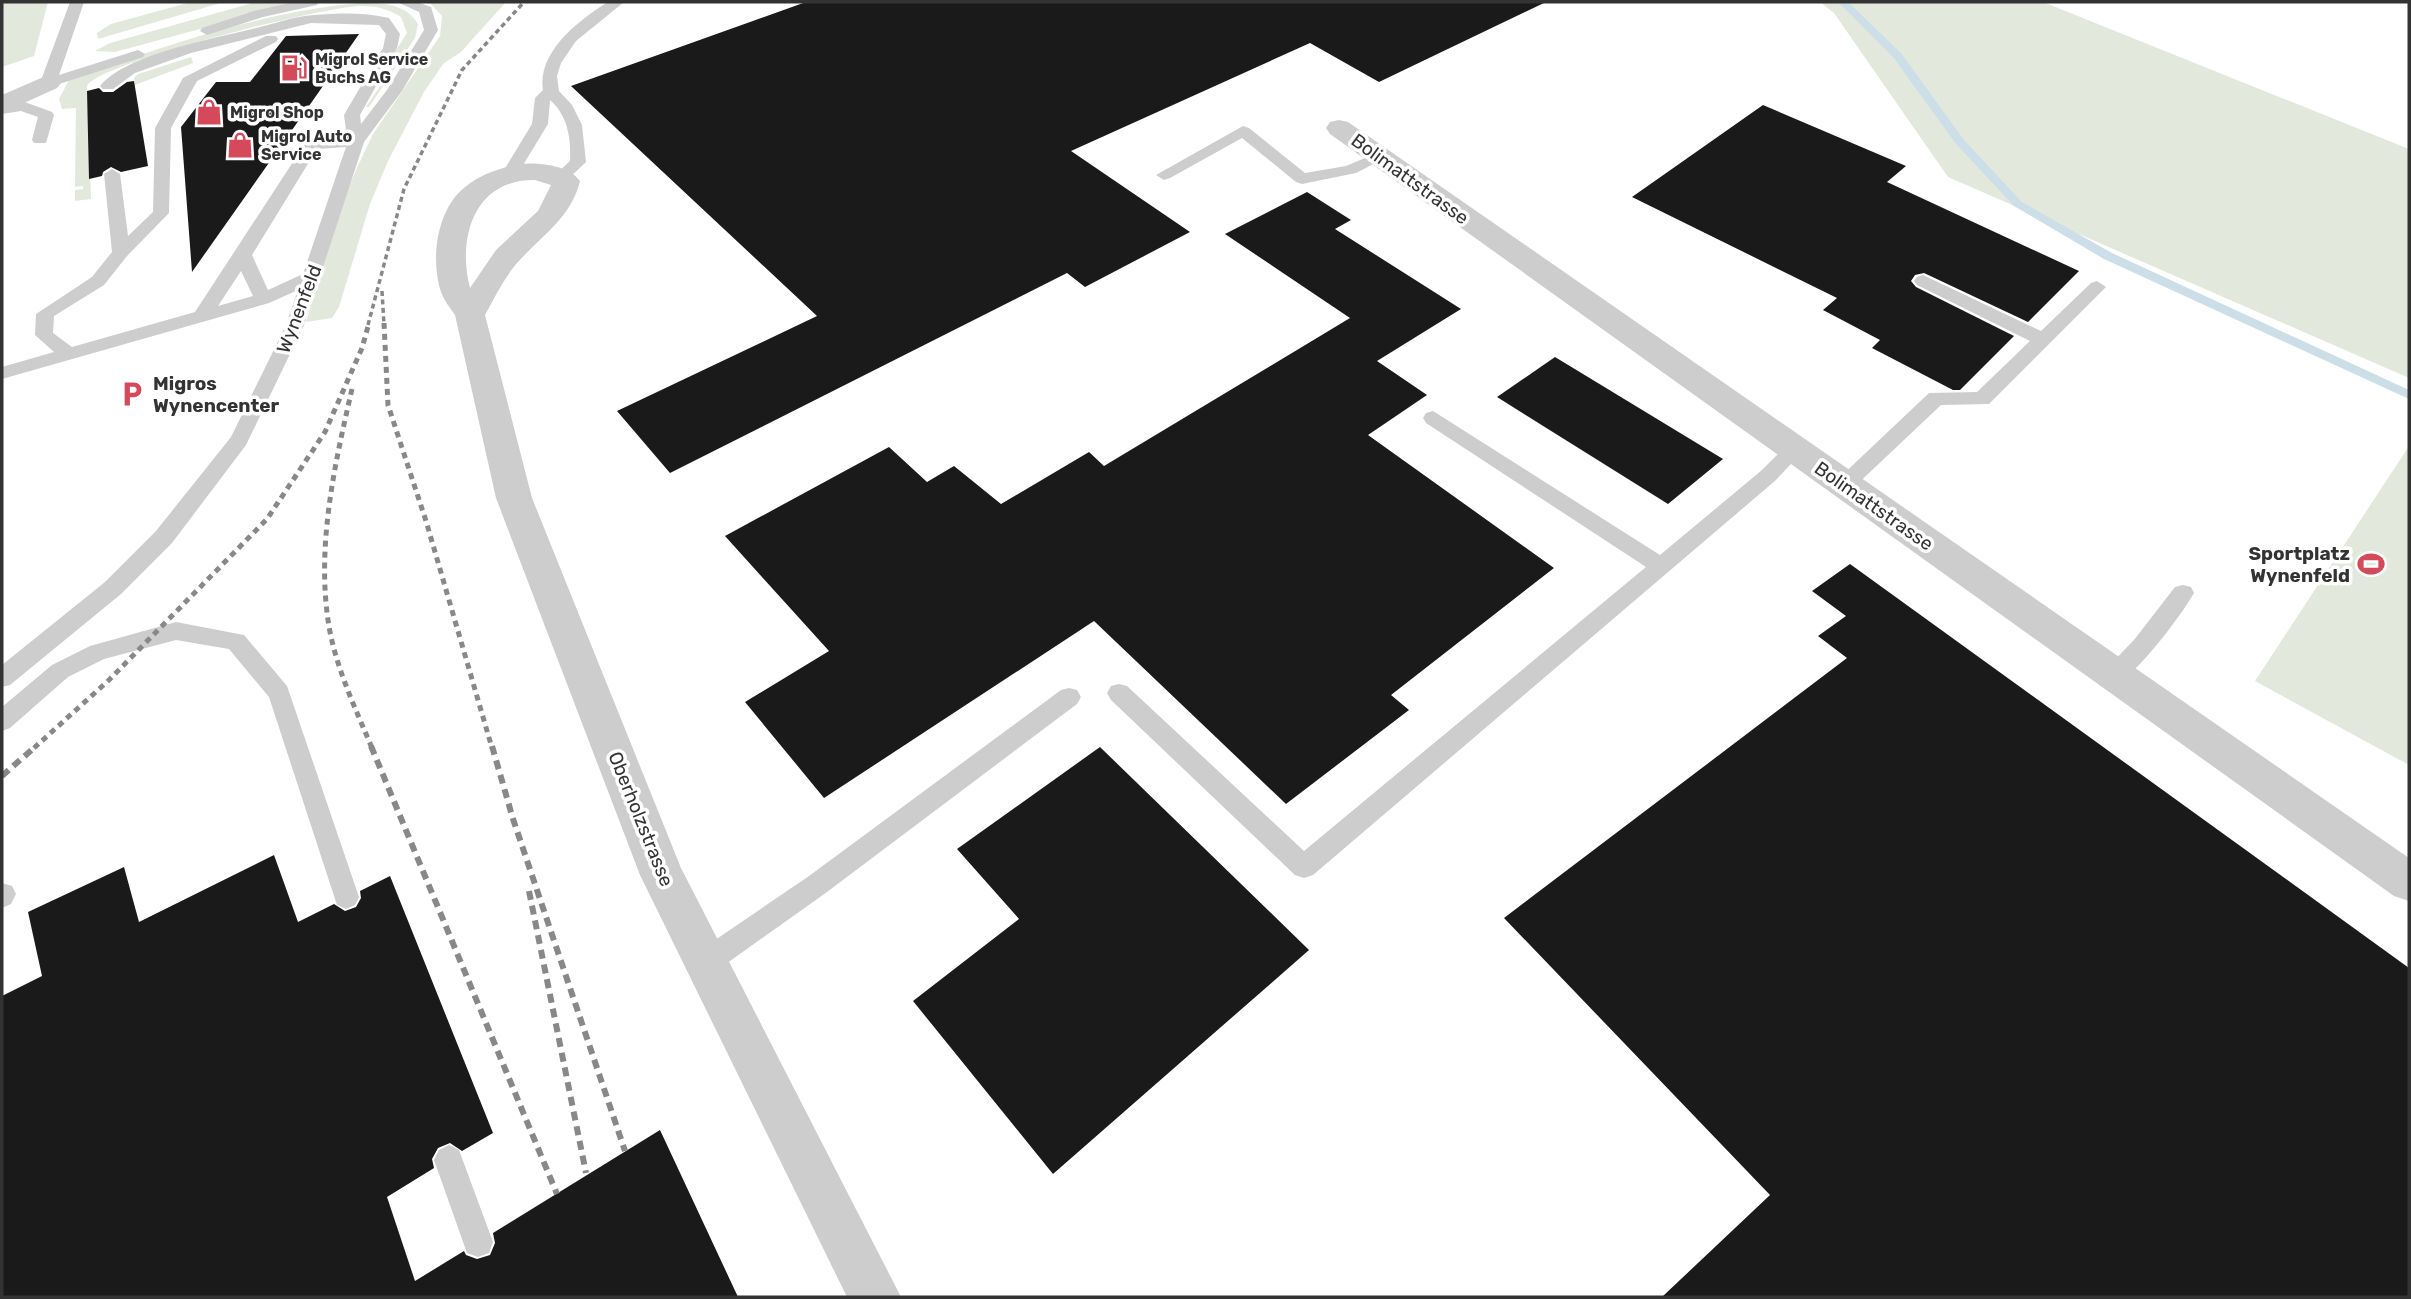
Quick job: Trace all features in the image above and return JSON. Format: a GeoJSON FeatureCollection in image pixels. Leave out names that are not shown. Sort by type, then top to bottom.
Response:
{"type":"FeatureCollection","features":[{"type":"Feature","properties":{"kind":"street"},"geometry":{"type":"LineString","coordinates":[[2,107],[48,83]]}},
{"type":"Feature","properties":{"kind":"street","name":"Bolimattstrasse"},"geometry":{"type":"LineString","coordinates":[[1339,128],[2409,882]]}},
{"type":"Feature","properties":{"kind":"street","name":"Oberholzstrasse"},"geometry":{"type":"LineString","coordinates":[[560,178],[551,173],[534,171],[509,175],[484,185],[466,202],[452,247],[456,293],[470,315],[514,498],[662,875],[875,1297]]}},
{"type":"Feature","properties":{"kind":"street"},"geometry":{"type":"LineString","coordinates":[[470,315],[499,265],[540,226],[564,196],[566,181],[560,178]]}},
{"type":"Feature","properties":{"kind":"lane"},"geometry":{"type":"LineString","coordinates":[[48,83],[78,2]]}},
{"type":"Feature","properties":{"kind":"lane"},"geometry":{"type":"LineString","coordinates":[[48,83],[259,14],[312,2]]}},
{"type":"Feature","properties":{"kind":"lane","name":"Wynenfeld"},"geometry":{"type":"LineString","coordinates":[[2,678],[113,588],[164,537],[239,440],[285,349],[356,142],[394,91],[431,30],[426,10],[404,2]]}},
{"type":"Feature","properties":{"kind":"lane"},"geometry":{"type":"LineString","coordinates":[[560,178],[578,162],[579,133],[563,103],[551,92],[548,76],[554,61],[569,41],[591,18],[617,2]]}},
{"type":"Feature","properties":{"kind":"lane"},"geometry":{"type":"LineString","coordinates":[[69,354],[44,335],[45,314],[98,281],[121,252],[160,213],[163,128],[191,78],[311,19]]}},
{"type":"Feature","properties":{"kind":"lane"},"geometry":{"type":"LineString","coordinates":[[108,86],[130,70],[186,50],[311,19],[384,20],[393,34],[390,48],[352,115],[356,142],[312,145],[202,316]]}},
{"type":"Feature","properties":{"kind":"lane"},"geometry":{"type":"LineString","coordinates":[[509,175],[540,124],[543,99],[551,92]]}},
{"type":"Feature","properties":{"kind":"lane"},"geometry":{"type":"LineString","coordinates":[[2,107],[22,106],[46,115],[40,140]]}},
{"type":"Feature","properties":{"kind":"lane"},"geometry":{"type":"LineString","coordinates":[[1164,175],[1242,131],[1302,179],[1350,170],[1379,157]]}},
{"type":"Feature","properties":{"kind":"lane"},"geometry":{"type":"LineString","coordinates":[[112,174],[121,252]]}},
{"type":"Feature","properties":{"kind":"lane"},"geometry":{"type":"LineString","coordinates":[[243,255],[263,299]]}},
{"type":"Feature","properties":{"kind":"lane"},"geometry":{"type":"LineString","coordinates":[[2,373],[263,299],[312,276]]}},
{"type":"Feature","properties":{"kind":"lane"},"geometry":{"type":"LineString","coordinates":[[1923,281],[2043,340]]}},
{"type":"Feature","properties":{"kind":"lane"},"geometry":{"type":"LineString","coordinates":[[1844,485],[1936,398],[1982,399],[2097,287]]}},
{"type":"Feature","properties":{"kind":"lane"},"geometry":{"type":"LineString","coordinates":[[1433,418],[1661,566]]}},
{"type":"Feature","properties":{"kind":"lane"},"geometry":{"type":"LineString","coordinates":[[1119,693],[1304,867],[1769,475],[1794,450]]}},
{"type":"Feature","properties":{"kind":"lane"},"geometry":{"type":"LineString","coordinates":[[2113,674],[2142,646],[2183,593]]}},
{"type":"Feature","properties":{"kind":"lane"},"geometry":{"type":"LineString","coordinates":[[2,721],[60,671],[98,652],[176,631],[236,641],[279,693],[346,897]]}},
{"type":"Feature","properties":{"kind":"lane"},"geometry":{"type":"LineString","coordinates":[[706,962],[818,884],[1069,697]]}},
{"type":"Feature","properties":{"kind":"lane"},"geometry":{"type":"LineString","coordinates":[[449,1160],[478,1242]]}},
{"type":"Feature","properties":{"kind":"shaded area"},"geometry":{"type":"Polygon","coordinates":[[[2,2],[48,2],[34,56],[2,67],[2,2]]]}},
{"type":"Feature","properties":{"kind":"shaded area"},"geometry":{"type":"Polygon","coordinates":[[[191,2],[224,2],[98,39],[97,33],[111,24],[191,2]]]}},
{"type":"Feature","properties":{"kind":"shaded area"},"geometry":{"type":"Polygon","coordinates":[[[256,2],[299,2],[115,52],[95,51],[110,43],[256,2]]]}},
{"type":"Feature","properties":{"kind":"shaded area"},"geometry":{"type":"Polygon","coordinates":[[[429,2],[506,2],[461,52],[443,64],[424,92],[388,161],[370,204],[339,307],[332,318],[306,322],[342,204],[356,170],[373,134],[440,36],[442,16],[429,2]]]}},
{"type":"Feature","properties":{"kind":"shaded area"},"geometry":{"type":"Polygon","coordinates":[[[1820,2],[2043,2],[2409,149],[2409,378],[1948,177],[1834,13],[1820,2]]]}},
{"type":"Feature","properties":{"kind":"shaded area"},"geometry":{"type":"Polygon","coordinates":[[[360,3],[385,4],[400,8],[418,24],[415,38],[369,107],[366,107],[391,70],[394,53],[407,33],[401,17],[382,8],[340,8],[171,50],[131,63],[101,76],[87,86],[91,199],[75,201],[75,190],[83,189],[83,186],[75,187],[76,108],[62,109],[59,99],[69,80],[176,43],[250,22],[324,7],[360,3]]]}},
{"type":"Feature","properties":{"kind":"shaded area"},"geometry":{"type":"Polygon","coordinates":[[[191,57],[193,63],[135,85],[134,78],[138,74],[191,57]]]}},
{"type":"Feature","properties":{"kind":"shaded area","name":"Sportplatz Wynenfeld"},"geometry":{"type":"Polygon","coordinates":[[[2409,446],[2409,765],[2255,681],[2409,446]]]}},
{"type":"Feature","properties":{"kind":"building"},"geometry":{"type":"Polygon","coordinates":[[[806,2],[1546,2],[1379,82],[1310,43],[1071,151],[1190,232],[1085,287],[1067,273],[670,473],[617,411],[817,316],[571,86],[806,2]]]}},
{"type":"Feature","properties":{"kind":"building"},"geometry":{"type":"Polygon","coordinates":[[[359,34],[192,272],[181,127],[216,82],[250,82],[286,36],[359,34]]]}},
{"type":"Feature","properties":{"kind":"building"},"geometry":{"type":"Polygon","coordinates":[[[134,81],[148,166],[121,172],[111,167],[103,172],[102,176],[89,179],[87,91],[99,88],[103,92],[113,92],[127,82],[134,81]]]}},
{"type":"Feature","properties":{"kind":"building"},"geometry":{"type":"Polygon","coordinates":[[[1763,105],[1906,166],[1887,182],[2079,271],[2028,322],[1924,273],[1915,275],[1911,281],[1916,287],[2014,336],[1960,390],[1953,390],[1872,348],[1880,340],[1823,310],[1837,298],[1632,197],[1763,105]]]}},
{"type":"Feature","properties":{"kind":"building"},"geometry":{"type":"Polygon","coordinates":[[[1307,192],[1351,220],[1335,229],[1461,309],[1377,361],[1427,395],[1368,435],[1554,568],[1391,695],[1409,710],[1286,804],[1094,621],[824,798],[745,702],[829,651],[725,536],[889,447],[927,482],[954,466],[1001,504],[1089,452],[1104,466],[1350,318],[1225,234],[1307,192]]]}},
{"type":"Feature","properties":{"kind":"building"},"geometry":{"type":"Polygon","coordinates":[[[1555,357],[1723,459],[1668,504],[1497,397],[1555,357]]]}},
{"type":"Feature","properties":{"kind":"building"},"geometry":{"type":"Polygon","coordinates":[[[1850,564],[2409,968],[2409,1297],[1662,1297],[1770,1195],[1504,918],[1847,658],[1818,636],[1846,616],[1812,591],[1850,564]]]}},
{"type":"Feature","properties":{"kind":"building"},"geometry":{"type":"Polygon","coordinates":[[[1100,747],[1309,950],[1053,1174],[913,1001],[1019,919],[957,849],[1100,747]]]}},
{"type":"Feature","properties":{"kind":"building"},"geometry":{"type":"Polygon","coordinates":[[[274,855],[298,922],[334,904],[345,911],[356,907],[361,898],[360,891],[390,876],[493,1133],[462,1151],[450,1143],[438,1148],[432,1159],[434,1168],[387,1197],[415,1281],[464,1251],[466,1255],[477,1259],[490,1255],[495,1243],[493,1233],[660,1130],[738,1297],[2,1297],[2,996],[42,976],[28,912],[124,867],[139,922],[274,855]]]}},
{"type":"Feature","properties":{"kind":"waterway"},"geometry":{"type":"LineString","coordinates":[[1843,2],[1897,55],[1960,142],[2018,204],[2108,256],[2409,395]]}},
{"type":"Feature","properties":{"kind":"railway"},"geometry":{"type":"LineString","coordinates":[[368,325],[404,189],[462,70],[524,2]]}},
{"type":"Feature","properties":{"kind":"railway"},"geometry":{"type":"LineString","coordinates":[[382,291],[384,325]]}},
{"type":"Feature","properties":{"kind":"railway"},"geometry":{"type":"LineString","coordinates":[[34,748],[109,680],[267,519],[325,432],[362,348],[369,323]]}},
{"type":"Feature","properties":{"kind":"railway"},"geometry":{"type":"LineString","coordinates":[[384,323],[388,405],[426,521],[492,748]]}},
{"type":"Feature","properties":{"kind":"railway"},"geometry":{"type":"LineString","coordinates":[[352,389],[329,510],[326,602],[338,662],[372,748]]}},
{"type":"Feature","properties":{"kind":"railway"},"geometry":{"type":"LineString","coordinates":[[2,776],[36,746]]}},
{"type":"Feature","properties":{"kind":"railway"},"geometry":{"type":"LineString","coordinates":[[371,746],[557,1194]]}},
{"type":"Feature","properties":{"kind":"railway"},"geometry":{"type":"LineString","coordinates":[[492,746],[513,819],[625,1151]]}},
{"type":"Feature","properties":{"kind":"railway"},"geometry":{"type":"LineString","coordinates":[[529,891],[586,1173]]}},
{"type":"Feature","properties":{"kind":"place","name":"Migrol Service Buchs AG"},"geometry":{"type":"Point","coordinates":[294,68]}},
{"type":"Feature","properties":{"kind":"place","name":"Migrol Shop"},"geometry":{"type":"Point","coordinates":[209,112]}},
{"type":"Feature","properties":{"kind":"place","name":"Migrol Auto Service"},"geometry":{"type":"Point","coordinates":[240,145]}},
{"type":"Feature","properties":{"kind":"place","name":"Migros Wynencenter"},"geometry":{"type":"Point","coordinates":[132,394]}},
{"type":"Feature","properties":{"kind":"place","name":"Sportplatz Wynenfeld"},"geometry":{"type":"Point","coordinates":[2371,564]}}]}
